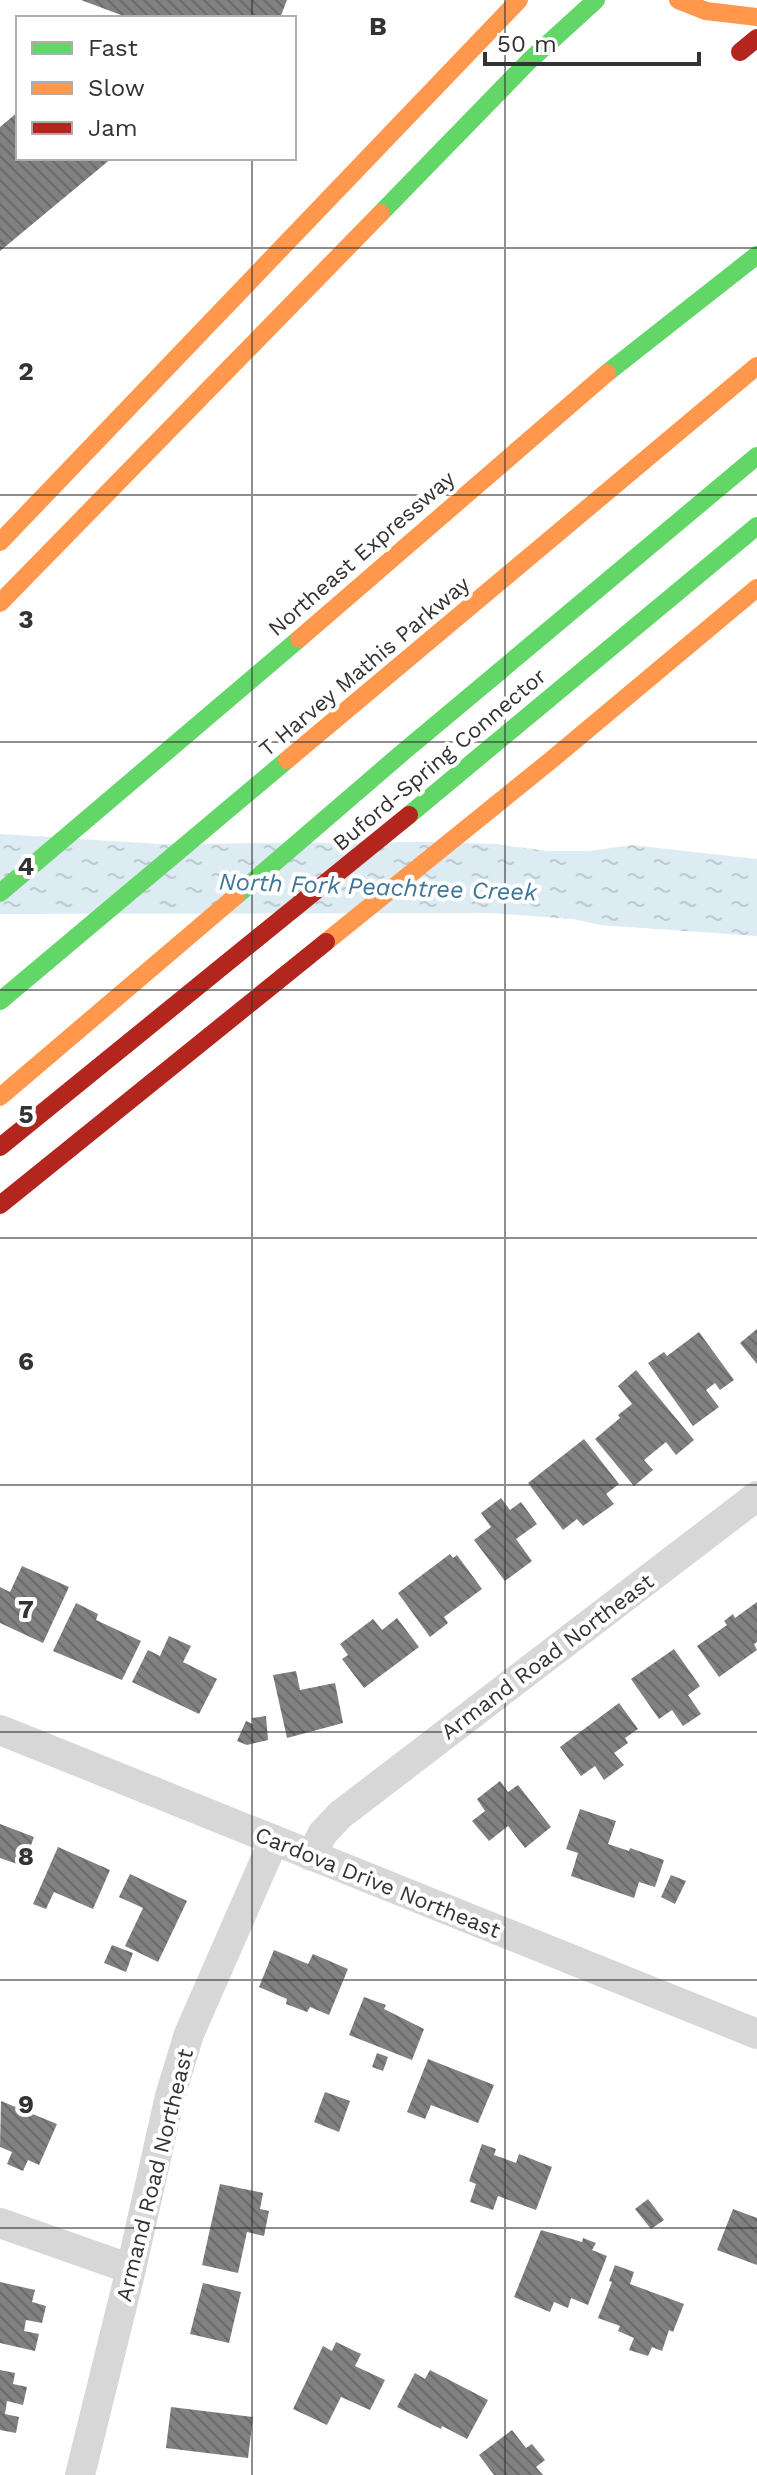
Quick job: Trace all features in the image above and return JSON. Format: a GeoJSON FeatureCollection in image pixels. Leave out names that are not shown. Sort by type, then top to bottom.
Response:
{"type":"FeatureCollection","features":[{"type":"Feature","properties":{"kind":"main road"},"geometry":{"type":"LineString","coordinates":[[0,542],[519,0]]}},
{"type":"Feature","properties":{"kind":"main road"},"geometry":{"type":"LineString","coordinates":[[0,603],[529,61],[596,0]]}},
{"type":"Feature","properties":{"kind":"main road"},"geometry":{"type":"LineString","coordinates":[[678,0],[706,11],[757,17]]}},
{"type":"Feature","properties":{"kind":"main road"},"geometry":{"type":"LineString","coordinates":[[706,11],[738,46],[757,38]]}},
{"type":"Feature","properties":{"kind":"main road","name":"Northeast Expressway"},"geometry":{"type":"LineString","coordinates":[[0,893],[601,378],[757,255]]}},
{"type":"Feature","properties":{"kind":"main road","name":"T Harvey Mathis Parkway"},"geometry":{"type":"LineString","coordinates":[[5,996],[281,768],[757,366]]}},
{"type":"Feature","properties":{"kind":"main road"},"geometry":{"type":"LineString","coordinates":[[0,1097],[402,753],[757,456]]}},
{"type":"Feature","properties":{"kind":"main road","name":"Buford-Spring Connector"},"geometry":{"type":"LineString","coordinates":[[0,1147],[157,1022],[757,526]]}},
{"type":"Feature","properties":{"kind":"main road"},"geometry":{"type":"LineString","coordinates":[[0,1205],[550,761],[757,588]]}},
{"type":"Feature","properties":{"kind":"street","name":"Armand Road Northeast"},"geometry":{"type":"LineString","coordinates":[[311,1856],[323,1833],[340,1815],[757,1496]]}},
{"type":"Feature","properties":{"kind":"street","name":"Cardova Drive Northeast"},"geometry":{"type":"LineString","coordinates":[[0,1730],[757,2034]]}},
{"type":"Feature","properties":{"kind":"street","name":"Armand Road Northeast"},"geometry":{"type":"LineString","coordinates":[[80,2475],[170,2096],[189,2034],[274,1840]]}},
{"type":"Feature","properties":{"kind":"street"},"geometry":{"type":"LineString","coordinates":[[0,2223],[131,2269]]}},
{"type":"Feature","properties":{"kind":"water","name":"North Fork Peachtree Creek"},"geometry":{"type":"Polygon","coordinates":[[[0,834],[160,844],[496,844],[547,851],[590,851],[632,845],[757,859],[757,936],[600,925],[573,919],[490,913],[0,914],[0,834]]]}},
{"type":"Feature","properties":{"kind":"building"},"geometry":{"type":"Polygon","coordinates":[[[81,0],[287,0],[281,16],[124,16],[81,0]]]}},
{"type":"Feature","properties":{"kind":"building"},"geometry":{"type":"Polygon","coordinates":[[[16,114],[16,160],[110,160],[0,251],[0,127],[16,114]]]}},
{"type":"Feature","properties":{"kind":"building"},"geometry":{"type":"Polygon","coordinates":[[[757,1329],[757,1364],[740,1343],[757,1329]]]}},
{"type":"Feature","properties":{"kind":"building"},"geometry":{"type":"Polygon","coordinates":[[[699,1332],[734,1380],[720,1390],[715,1383],[706,1390],[719,1407],[693,1426],[648,1363],[664,1352],[667,1356],[699,1332]]]}},
{"type":"Feature","properties":{"kind":"building"},"geometry":{"type":"Polygon","coordinates":[[[636,1370],[694,1440],[676,1455],[666,1442],[644,1460],[653,1470],[634,1486],[595,1439],[632,1404],[618,1386],[636,1370]]]}},
{"type":"Feature","properties":{"kind":"building"},"geometry":{"type":"Polygon","coordinates":[[[584,1439],[619,1484],[606,1494],[614,1504],[583,1526],[577,1519],[563,1530],[528,1483],[584,1439]]]}},
{"type":"Feature","properties":{"kind":"building"},"geometry":{"type":"Polygon","coordinates":[[[501,1498],[510,1510],[521,1502],[537,1524],[516,1539],[532,1561],[505,1581],[474,1540],[491,1527],[481,1513],[501,1498]]]}},
{"type":"Feature","properties":{"kind":"building"},"geometry":{"type":"Polygon","coordinates":[[[450,1554],[453,1558],[457,1555],[482,1589],[444,1617],[448,1623],[430,1637],[398,1593],[450,1554]]]}},
{"type":"Feature","properties":{"kind":"building"},"geometry":{"type":"Polygon","coordinates":[[[22,1566],[69,1587],[43,1643],[0,1623],[0,1587],[10,1592],[22,1566]]]}},
{"type":"Feature","properties":{"kind":"building"},"geometry":{"type":"Polygon","coordinates":[[[757,1602],[757,1642],[754,1644],[757,1650],[719,1677],[697,1646],[727,1625],[724,1621],[733,1614],[735,1618],[757,1602]]]}},
{"type":"Feature","properties":{"kind":"building"},"geometry":{"type":"Polygon","coordinates":[[[76,1603],[98,1614],[96,1620],[141,1641],[122,1680],[53,1651],[76,1603]]]}},
{"type":"Feature","properties":{"kind":"building"},"geometry":{"type":"Polygon","coordinates":[[[397,1618],[419,1647],[364,1688],[342,1659],[348,1655],[340,1644],[373,1619],[382,1630],[397,1618]]]}},
{"type":"Feature","properties":{"kind":"building"},"geometry":{"type":"Polygon","coordinates":[[[169,1636],[191,1646],[183,1662],[217,1679],[199,1714],[132,1682],[148,1650],[160,1656],[169,1636]]]}},
{"type":"Feature","properties":{"kind":"building"},"geometry":{"type":"Polygon","coordinates":[[[674,1649],[700,1686],[688,1695],[701,1714],[683,1726],[672,1710],[659,1719],[631,1679],[674,1649]]]}},
{"type":"Feature","properties":{"kind":"building"},"geometry":{"type":"Polygon","coordinates":[[[296,1671],[300,1690],[335,1683],[343,1723],[287,1738],[273,1675],[296,1671]]]}},
{"type":"Feature","properties":{"kind":"building"},"geometry":{"type":"Polygon","coordinates":[[[619,1703],[638,1729],[625,1738],[628,1743],[614,1753],[624,1765],[604,1780],[595,1766],[581,1776],[560,1747],[619,1703]]]}},
{"type":"Feature","properties":{"kind":"building"},"geometry":{"type":"Polygon","coordinates":[[[266,1716],[268,1740],[247,1745],[237,1741],[246,1721],[253,1724],[252,1718],[266,1716]]]}},
{"type":"Feature","properties":{"kind":"building"},"geometry":{"type":"Polygon","coordinates":[[[500,1781],[508,1792],[518,1785],[551,1827],[525,1848],[508,1826],[489,1841],[472,1821],[485,1811],[477,1799],[500,1781]]]}},
{"type":"Feature","properties":{"kind":"building"},"geometry":{"type":"Polygon","coordinates":[[[580,1809],[616,1821],[608,1844],[664,1860],[655,1887],[639,1882],[634,1898],[571,1876],[578,1853],[566,1849],[580,1809]]]}},
{"type":"Feature","properties":{"kind":"building"},"geometry":{"type":"Polygon","coordinates":[[[0,1824],[34,1837],[23,1866],[0,1858],[0,1824]]]}},
{"type":"Feature","properties":{"kind":"building"},"geometry":{"type":"Polygon","coordinates":[[[58,1847],[110,1870],[93,1909],[54,1892],[46,1909],[33,1904],[58,1847]]]}},
{"type":"Feature","properties":{"kind":"building"},"geometry":{"type":"Polygon","coordinates":[[[130,1874],[187,1901],[158,1962],[125,1946],[143,1908],[119,1897],[130,1874]]]}},
{"type":"Feature","properties":{"kind":"building"},"geometry":{"type":"Polygon","coordinates":[[[671,1875],[686,1881],[675,1904],[661,1897],[671,1875]]]}},
{"type":"Feature","properties":{"kind":"building"},"geometry":{"type":"Polygon","coordinates":[[[112,1945],[133,1953],[126,1972],[104,1963],[112,1945]]]}},
{"type":"Feature","properties":{"kind":"building"},"geometry":{"type":"Polygon","coordinates":[[[274,1950],[308,1964],[313,1954],[348,1969],[329,2015],[310,2007],[307,2012],[286,2004],[287,1999],[259,1987],[274,1950]]]}},
{"type":"Feature","properties":{"kind":"building"},"geometry":{"type":"Polygon","coordinates":[[[364,1997],[386,2005],[384,2009],[424,2029],[412,2060],[349,2035],[364,1997]]]}},
{"type":"Feature","properties":{"kind":"building"},"geometry":{"type":"Polygon","coordinates":[[[377,2053],[388,2057],[383,2071],[372,2067],[377,2053]]]}},
{"type":"Feature","properties":{"kind":"building"},"geometry":{"type":"Polygon","coordinates":[[[428,2059],[494,2085],[478,2123],[431,2105],[425,2119],[407,2112],[428,2059]]]}},
{"type":"Feature","properties":{"kind":"building"},"geometry":{"type":"Polygon","coordinates":[[[325,2092],[350,2101],[339,2132],[314,2122],[325,2092]]]}},
{"type":"Feature","properties":{"kind":"building"},"geometry":{"type":"Polygon","coordinates":[[[1,2101],[57,2124],[39,2165],[28,2160],[23,2171],[7,2164],[12,2152],[0,2147],[1,2101]]]}},
{"type":"Feature","properties":{"kind":"building"},"geometry":{"type":"Polygon","coordinates":[[[482,2144],[496,2149],[494,2155],[516,2163],[519,2154],[552,2167],[536,2210],[498,2196],[493,2210],[470,2202],[476,2184],[469,2181],[482,2144]]]}},
{"type":"Feature","properties":{"kind":"building"},"geometry":{"type":"Polygon","coordinates":[[[220,2184],[263,2193],[260,2209],[269,2211],[264,2236],[247,2232],[238,2273],[202,2265],[220,2184]]]}},
{"type":"Feature","properties":{"kind":"building"},"geometry":{"type":"Polygon","coordinates":[[[648,2199],[664,2220],[651,2229],[635,2209],[648,2199]]]}},
{"type":"Feature","properties":{"kind":"building"},"geometry":{"type":"Polygon","coordinates":[[[733,2209],[757,2218],[757,2265],[717,2250],[733,2209]]]}},
{"type":"Feature","properties":{"kind":"building"},"geometry":{"type":"Polygon","coordinates":[[[541,2230],[596,2243],[592,2250],[607,2256],[588,2305],[571,2298],[568,2308],[554,2302],[550,2312],[514,2297],[541,2230]]]}},
{"type":"Feature","properties":{"kind":"building"},"geometry":{"type":"Polygon","coordinates":[[[615,2265],[634,2272],[630,2284],[684,2304],[673,2332],[669,2330],[662,2351],[652,2347],[648,2356],[629,2350],[634,2338],[618,2331],[620,2326],[598,2318],[615,2265]]]}},
{"type":"Feature","properties":{"kind":"building"},"geometry":{"type":"Polygon","coordinates":[[[0,2282],[35,2290],[32,2302],[46,2306],[42,2323],[26,2320],[24,2331],[39,2334],[35,2351],[0,2343],[0,2282]]]}},
{"type":"Feature","properties":{"kind":"building"},"geometry":{"type":"Polygon","coordinates":[[[203,2283],[241,2292],[229,2343],[190,2334],[203,2283]]]}},
{"type":"Feature","properties":{"kind":"building"},"geometry":{"type":"Polygon","coordinates":[[[336,2342],[361,2354],[355,2366],[385,2380],[370,2410],[341,2397],[327,2425],[293,2409],[323,2346],[332,2351],[336,2342]]]}},
{"type":"Feature","properties":{"kind":"building"},"geometry":{"type":"Polygon","coordinates":[[[0,2370],[15,2373],[13,2384],[27,2387],[23,2405],[7,2401],[5,2414],[19,2417],[16,2433],[0,2430],[0,2370]]]}},
{"type":"Feature","properties":{"kind":"building"},"geometry":{"type":"Polygon","coordinates":[[[430,2370],[488,2400],[467,2439],[397,2407],[415,2373],[425,2379],[430,2370]]]}},
{"type":"Feature","properties":{"kind":"building"},"geometry":{"type":"Polygon","coordinates":[[[171,2407],[253,2417],[248,2458],[166,2448],[171,2407]]]}},
{"type":"Feature","properties":{"kind":"building"},"geometry":{"type":"Polygon","coordinates":[[[512,2430],[526,2448],[532,2444],[545,2460],[536,2467],[543,2475],[494,2475],[479,2455],[512,2430]]]}},
{"type":"Feature","properties":{"kind":"traffic: fast"},"geometry":{"type":"LineString","coordinates":[[381,213],[529,61],[596,0]]}},
{"type":"Feature","properties":{"kind":"traffic: fast"},"geometry":{"type":"LineString","coordinates":[[607,373],[757,255]]}},
{"type":"Feature","properties":{"kind":"traffic: fast"},"geometry":{"type":"LineString","coordinates":[[236,896],[757,456]]}},
{"type":"Feature","properties":{"kind":"traffic: fast"},"geometry":{"type":"LineString","coordinates":[[409,815],[757,526]]}},
{"type":"Feature","properties":{"kind":"traffic: fast"},"geometry":{"type":"LineString","coordinates":[[0,893],[299,639]]}},
{"type":"Feature","properties":{"kind":"traffic: fast"},"geometry":{"type":"LineString","coordinates":[[0,1001],[287,760]]}},
{"type":"Feature","properties":{"kind":"traffic: slow"},"geometry":{"type":"LineString","coordinates":[[0,542],[519,0]]}},
{"type":"Feature","properties":{"kind":"traffic: slow"},"geometry":{"type":"LineString","coordinates":[[678,0],[706,11],[757,17]]}},
{"type":"Feature","properties":{"kind":"traffic: slow"},"geometry":{"type":"LineString","coordinates":[[0,603],[381,213]]}},
{"type":"Feature","properties":{"kind":"traffic: slow"},"geometry":{"type":"LineString","coordinates":[[287,760],[757,366]]}},
{"type":"Feature","properties":{"kind":"traffic: slow"},"geometry":{"type":"LineString","coordinates":[[299,639],[607,373]]}},
{"type":"Feature","properties":{"kind":"traffic: slow"},"geometry":{"type":"LineString","coordinates":[[326,942],[757,588]]}},
{"type":"Feature","properties":{"kind":"traffic: slow"},"geometry":{"type":"LineString","coordinates":[[0,1097],[236,896]]}},
{"type":"Feature","properties":{"kind":"traffic: jam"},"geometry":{"type":"LineString","coordinates":[[740,52],[757,38]]}},
{"type":"Feature","properties":{"kind":"traffic: jam"},"geometry":{"type":"LineString","coordinates":[[0,1147],[409,815]]}},
{"type":"Feature","properties":{"kind":"traffic: jam"},"geometry":{"type":"LineString","coordinates":[[0,1205],[326,942]]}}]}
